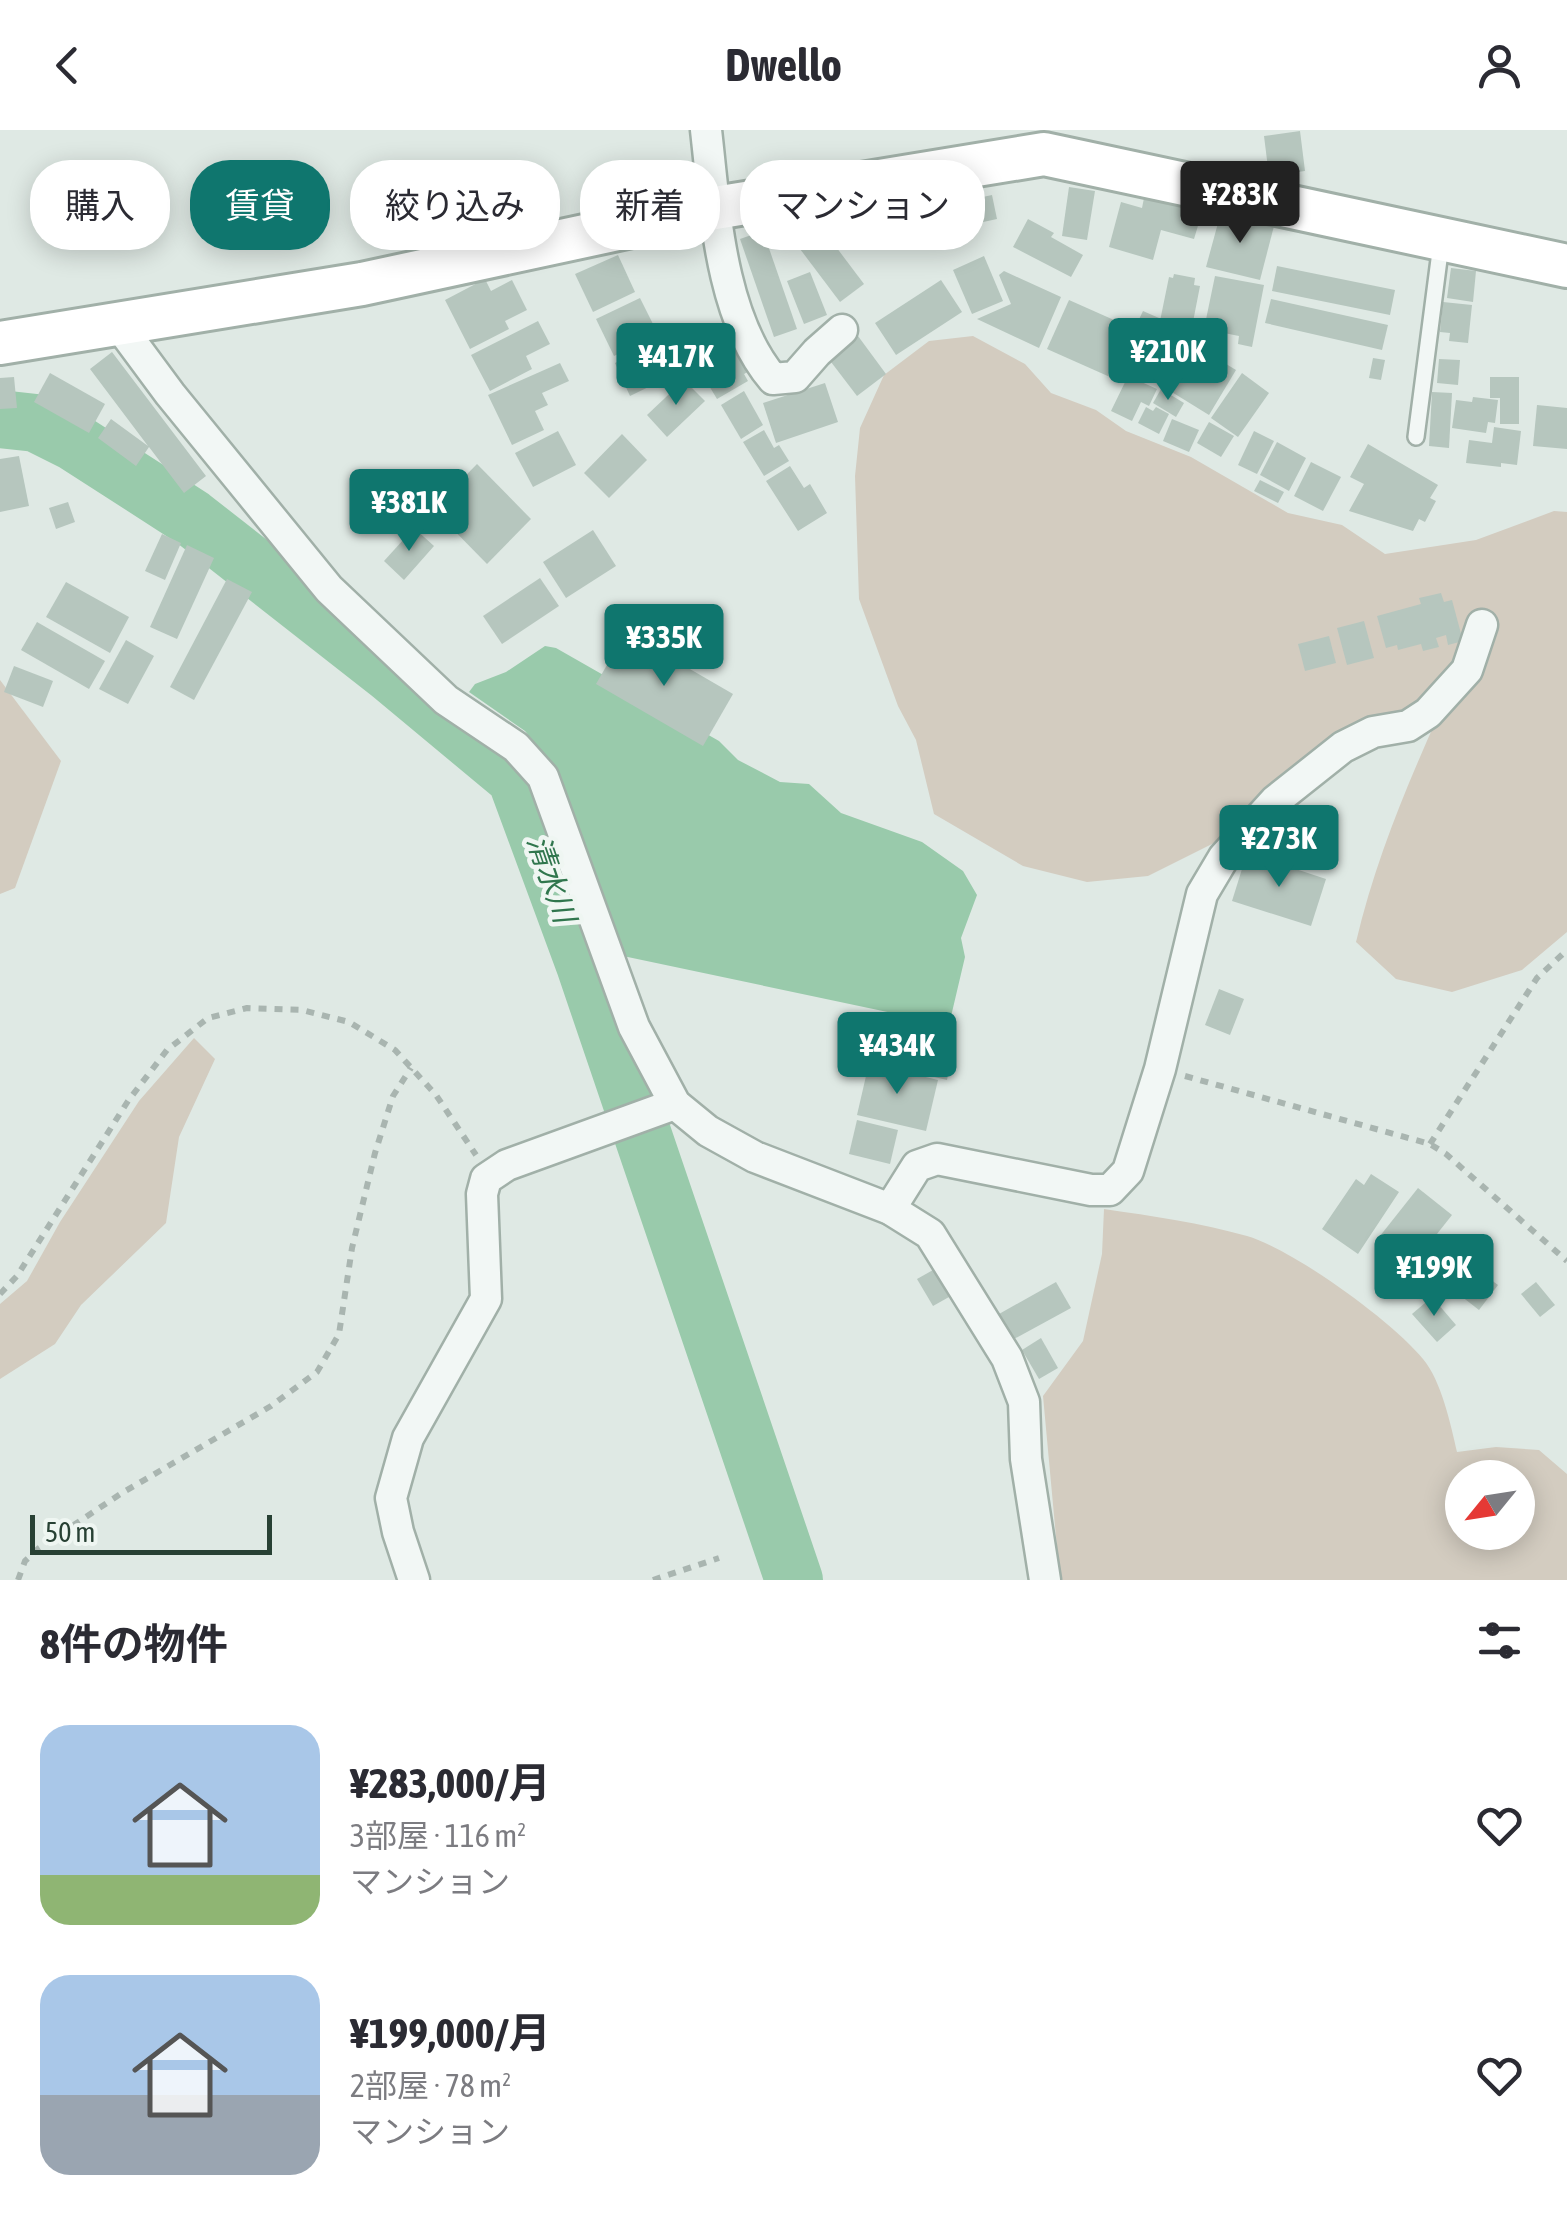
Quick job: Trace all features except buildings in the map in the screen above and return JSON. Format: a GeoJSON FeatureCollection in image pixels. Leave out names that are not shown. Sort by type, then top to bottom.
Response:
{"type":"FeatureCollection","features":[{"type":"Feature","properties":{"kind":"street"},"geometry":{"type":"LineString","coordinates":[[706,130],[709,160]]}},
{"type":"Feature","properties":{"kind":"street"},"geometry":{"type":"LineString","coordinates":[[720,207],[1044,154],[1567,266]]}},
{"type":"Feature","properties":{"kind":"street"},"geometry":{"type":"LineString","coordinates":[[0,342],[362,284],[580,237]]}},
{"type":"Feature","properties":{"kind":"street"},"geometry":{"type":"LineString","coordinates":[[720,246],[755,358],[772,379],[795,377],[842,330]]}},
{"type":"Feature","properties":{"kind":"street"},"geometry":{"type":"LineString","coordinates":[[116,321],[170,394],[329,589],[446,700],[516,747],[544,777],[634,1027],[675,1104],[708,1131],[754,1156],[890,1209],[930,1234],[1007,1358],[1024,1402],[1026,1459],[1045,1580]]}},
{"type":"Feature","properties":{"kind":"street"},"geometry":{"type":"LineString","coordinates":[[890,1209],[917,1166],[936,1158],[1092,1190],[1110,1190],[1128,1171],[1160,1070],[1202,894],[1224,858],[1274,801],[1343,747],[1373,732],[1408,726],[1428,714],[1467,670],[1482,625]]}},
{"type":"Feature","properties":{"kind":"street"},"geometry":{"type":"LineString","coordinates":[[414,1580],[398,1532],[392,1498],[408,1438],[486,1299],[482,1194],[486,1179],[507,1165],[675,1104]]}},
{"type":"Feature","properties":{"kind":"lane"},"geometry":{"type":"LineString","coordinates":[[1416,437],[1442,240]]}},
{"type":"Feature","properties":{"kind":"path"},"geometry":{"type":"LineString","coordinates":[[1430,1144],[1537,978],[1567,950]]}},
{"type":"Feature","properties":{"kind":"path"},"geometry":{"type":"LineString","coordinates":[[0,1294],[17,1276],[128,1101],[167,1050],[208,1018],[247,1008],[302,1010],[350,1022],[395,1050],[436,1095],[492,1175]]}},
{"type":"Feature","properties":{"kind":"path"},"geometry":{"type":"LineString","coordinates":[[18,1580],[25,1562],[39,1548],[122,1493],[272,1406],[318,1372],[339,1334],[352,1248],[388,1110],[411,1068]]}},
{"type":"Feature","properties":{"kind":"path"},"geometry":{"type":"LineString","coordinates":[[1160,1070],[1430,1144],[1567,1261]]}},
{"type":"Feature","properties":{"kind":"path"},"geometry":{"type":"LineString","coordinates":[[654,1580],[719,1558]]}},
{"type":"Feature","properties":{"kind":"shaded area"},"geometry":{"type":"Polygon","coordinates":[[[973,336],[1025,364],[1051,393],[1096,410],[1126,431],[1191,457],[1288,513],[1342,525],[1385,554],[1476,540],[1554,511],[1567,512],[1567,932],[1522,970],[1452,992],[1396,979],[1356,942],[1392,827],[1438,716],[1381,719],[1220,840],[1148,876],[1087,882],[1023,866],[934,814],[916,740],[898,706],[859,599],[855,476],[860,428],[884,375],[929,341],[973,336]]]}},
{"type":"Feature","properties":{"kind":"shaded area"},"geometry":{"type":"Polygon","coordinates":[[[545,646],[556,648],[719,741],[738,760],[780,782],[809,784],[841,813],[922,842],[963,871],[977,895],[961,938],[965,957],[949,1025],[623,956],[556,769],[525,731],[469,692],[475,684],[506,672],[545,646]]]}},
{"type":"Feature","properties":{"kind":"shaded area"},"geometry":{"type":"Polygon","coordinates":[[[0,680],[61,761],[15,888],[0,894],[0,680]]]}},
{"type":"Feature","properties":{"kind":"shaded area"},"geometry":{"type":"Polygon","coordinates":[[[194,1038],[215,1059],[179,1137],[166,1223],[81,1305],[55,1344],[0,1379],[0,1304],[27,1281],[60,1222],[139,1101],[194,1038]]]}},
{"type":"Feature","properties":{"kind":"shaded area"},"geometry":{"type":"Polygon","coordinates":[[[1104,1209],[1194,1224],[1267,1244],[1341,1288],[1423,1359],[1444,1403],[1457,1452],[1496,1447],[1539,1450],[1567,1474],[1567,1580],[1060,1580],[1043,1396],[1083,1341],[1102,1254],[1104,1209]]]}},
{"type":"Feature","properties":{"kind":"waterway","name":"清水川"},"geometry":{"type":"LineString","coordinates":[[0,419],[36,423],[74,442],[192,518],[516,778],[585,965],[794,1580]]}}]}
